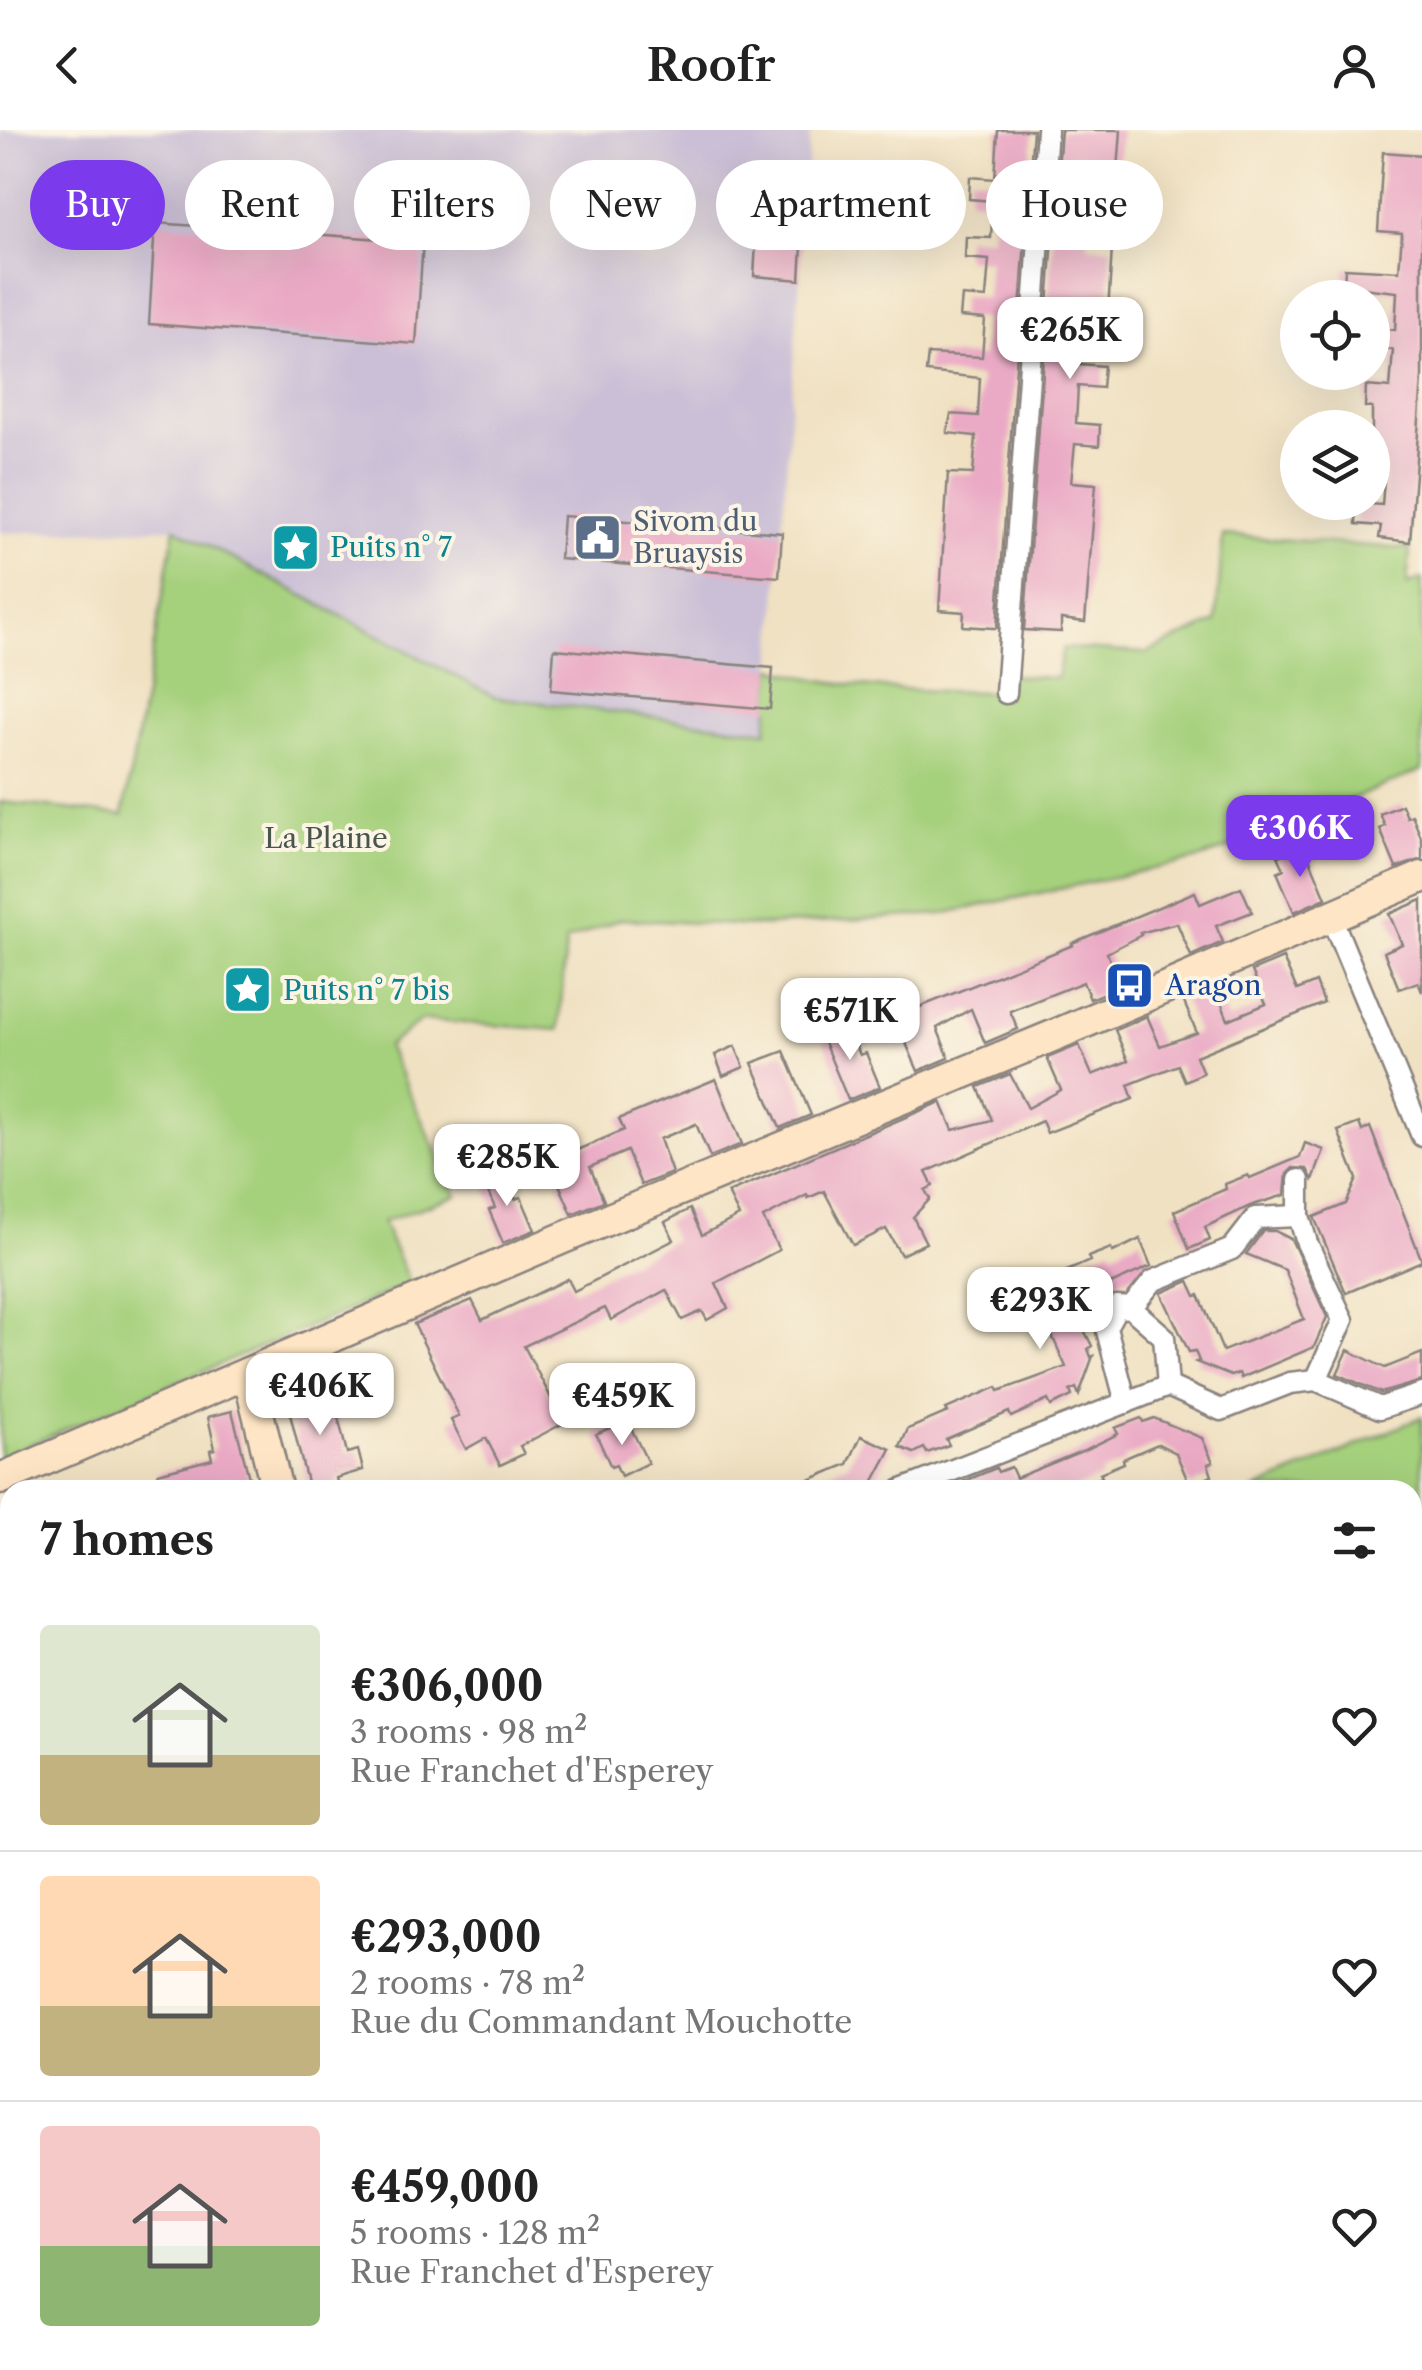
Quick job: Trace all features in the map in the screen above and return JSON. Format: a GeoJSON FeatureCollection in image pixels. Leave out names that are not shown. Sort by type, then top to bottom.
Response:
{"type":"FeatureCollection","features":[{"type":"Feature","properties":{"kind":"street"},"geometry":{"type":"LineString","coordinates":[[1006,693],[1047,130]]}},
{"type":"Feature","properties":{"kind":"street"},"geometry":{"type":"LineString","coordinates":[[0,1479],[1422,877]]}},
{"type":"Feature","properties":{"kind":"street"},"geometry":{"type":"LineString","coordinates":[[1331,917],[1422,1136]]}},
{"type":"Feature","properties":{"kind":"street"},"geometry":{"type":"LineString","coordinates":[[1298,1180],[1299,1216],[1307,1243],[1342,1320],[1316,1380]]}},
{"type":"Feature","properties":{"kind":"street"},"geometry":{"type":"LineString","coordinates":[[1131,1308],[1153,1281],[1232,1249],[1256,1218],[1299,1216]]}},
{"type":"Feature","properties":{"kind":"street"},"geometry":{"type":"LineString","coordinates":[[1126,1403],[1106,1327],[1118,1308],[1131,1308],[1164,1337],[1168,1386]]}},
{"type":"Feature","properties":{"kind":"street"},"geometry":{"type":"LineString","coordinates":[[248,1373],[275,1480]]}},
{"type":"Feature","properties":{"kind":"street"},"geometry":{"type":"LineString","coordinates":[[928,1480],[1168,1386],[1221,1410],[1290,1383],[1316,1380],[1380,1408],[1422,1394]]}},
{"type":"Feature","properties":{"kind":"shaded area"},"geometry":{"type":"Polygon","coordinates":[[[0,130],[810,130],[808,160],[716,160],[716,250],[802,250],[768,731],[495,697],[175,528],[0,533],[0,130]]]}},
{"type":"Feature","properties":{"kind":"shaded area"},"geometry":{"type":"Polygon","coordinates":[[[1422,1417],[1422,1480],[1278,1480],[1422,1417]]]}},
{"type":"Feature","properties":{"kind":"green space","name":"La Plaine"},"geometry":{"type":"Polygon","coordinates":[[[175,528],[495,697],[767,731],[773,668],[859,686],[1005,693],[1008,675],[1057,678],[1063,648],[1146,653],[1216,622],[1223,535],[1410,549],[1407,585],[1422,579],[1422,770],[1195,860],[941,914],[755,926],[620,919],[566,941],[559,1030],[422,1020],[387,1046],[457,1195],[382,1222],[410,1284],[0,1457],[0,802],[123,815],[175,528]]]}},
{"type":"Feature","properties":{"kind":"green space"},"geometry":{"type":"Polygon","coordinates":[[[1422,1417],[1422,1480],[1277,1480],[1422,1417]]]}},
{"type":"Feature","properties":{"kind":"building"},"geometry":{"type":"Polygon","coordinates":[[[998,130],[1033,130],[1031,160],[996,160],[998,130]]]}},
{"type":"Feature","properties":{"kind":"building"},"geometry":{"type":"Polygon","coordinates":[[[1061,130],[1121,130],[1119,160],[1059,160],[1061,130]]]}},
{"type":"Feature","properties":{"kind":"building"},"geometry":{"type":"Polygon","coordinates":[[[1383,152],[1422,155],[1422,378],[1410,542],[1379,538],[1381,526],[1356,524],[1356,520],[1390,520],[1390,410],[1365,407],[1366,390],[1390,390],[1390,330],[1395,330],[1397,292],[1390,291],[1390,280],[1344,280],[1345,268],[1399,271],[1402,233],[1378,231],[1383,152]]]}},
{"type":"Feature","properties":{"kind":"building"},"geometry":{"type":"Polygon","coordinates":[[[970,177],[986,178],[986,200],[969,199],[970,177]]]}},
{"type":"Feature","properties":{"kind":"building"},"geometry":{"type":"Polygon","coordinates":[[[165,224],[185,225],[185,250],[334,250],[334,236],[354,237],[354,250],[422,250],[416,344],[149,324],[153,250],[165,250],[165,224]]]}},
{"type":"Feature","properties":{"kind":"building"},"geometry":{"type":"Polygon","coordinates":[[[966,237],[986,238],[986,250],[1024,250],[997,628],[963,626],[964,612],[939,610],[948,473],[973,474],[976,436],[947,433],[951,414],[978,416],[980,378],[926,372],[928,354],[982,357],[985,319],[960,317],[962,296],[986,298],[989,260],[965,258],[966,237]]]}},
{"type":"Feature","properties":{"kind":"building"},"geometry":{"type":"Polygon","coordinates":[[[756,250],[802,250],[800,280],[754,276],[756,250]]]}},
{"type":"Feature","properties":{"kind":"building"},"geometry":{"type":"Polygon","coordinates":[[[1052,250],[1112,250],[1107,328],[1084,326],[1080,364],[1104,366],[1102,388],[1078,386],[1076,423],[1100,425],[1099,446],[1075,444],[1071,482],[1096,484],[1085,622],[1061,619],[1061,632],[1024,630],[1052,250]]]}},
{"type":"Feature","properties":{"kind":"building"},"geometry":{"type":"Polygon","coordinates":[[[563,516],[782,533],[779,577],[560,559],[563,516]]]}},
{"type":"Feature","properties":{"kind":"building"},"geometry":{"type":"Polygon","coordinates":[[[554,649],[773,668],[770,709],[551,690],[554,649]]]}},
{"type":"Feature","properties":{"kind":"building"},"geometry":{"type":"Polygon","coordinates":[[[1402,805],[1407,817],[1412,815],[1422,840],[1422,859],[1396,868],[1380,829],[1385,826],[1380,814],[1402,805]]]}},
{"type":"Feature","properties":{"kind":"building"},"geometry":{"type":"Polygon","coordinates":[[[1299,848],[1301,853],[1306,850],[1326,898],[1294,912],[1277,872],[1284,869],[1278,856],[1299,848]]]}},
{"type":"Feature","properties":{"kind":"building"},"geometry":{"type":"Polygon","coordinates":[[[1241,887],[1252,912],[1216,926],[1223,942],[1191,956],[1177,923],[1140,933],[1107,953],[1121,986],[1090,999],[1083,982],[1010,1011],[1018,1029],[985,1043],[971,1009],[937,1028],[949,1058],[918,1071],[900,1029],[905,1027],[900,1015],[1195,892],[1200,904],[1241,887]]]}},
{"type":"Feature","properties":{"kind":"building"},"geometry":{"type":"Polygon","coordinates":[[[1422,900],[1422,992],[1418,982],[1399,989],[1384,952],[1402,944],[1389,914],[1422,900]]]}},
{"type":"Feature","properties":{"kind":"building"},"geometry":{"type":"Polygon","coordinates":[[[1283,958],[1297,990],[1316,982],[1324,1003],[1196,1056],[1203,1073],[1185,1081],[1178,1065],[1128,1085],[1133,1099],[1047,1133],[1042,1121],[926,1172],[933,1186],[925,1190],[930,1199],[913,1217],[926,1243],[901,1255],[886,1229],[853,1245],[824,1191],[808,1198],[807,1195],[763,1218],[779,1250],[716,1283],[728,1308],[707,1320],[702,1311],[682,1320],[666,1290],[611,1320],[605,1308],[524,1346],[564,1423],[520,1446],[524,1454],[500,1465],[486,1438],[466,1449],[451,1420],[459,1416],[414,1324],[472,1300],[482,1320],[568,1279],[574,1291],[674,1240],[665,1222],[690,1209],[702,1235],[739,1216],[728,1193],[941,1102],[953,1130],[992,1120],[978,1087],[1010,1074],[1028,1108],[1061,1090],[1047,1058],[1079,1045],[1092,1075],[1128,1061],[1115,1030],[1147,1016],[1160,1046],[1197,1033],[1183,1000],[1215,987],[1228,1020],[1266,1004],[1252,971],[1283,958]]]}},
{"type":"Feature","properties":{"kind":"building"},"geometry":{"type":"Polygon","coordinates":[[[847,1024],[860,1055],[866,1053],[880,1087],[848,1100],[821,1035],[847,1024]]]}},
{"type":"Feature","properties":{"kind":"building"},"geometry":{"type":"Polygon","coordinates":[[[735,1046],[744,1067],[723,1076],[715,1055],[735,1046]]]}},
{"type":"Feature","properties":{"kind":"building"},"geometry":{"type":"Polygon","coordinates":[[[784,1051],[811,1115],[780,1128],[752,1063],[784,1051]]]}},
{"type":"Feature","properties":{"kind":"building"},"geometry":{"type":"Polygon","coordinates":[[[716,1079],[742,1144],[710,1157],[696,1124],[660,1139],[672,1173],[641,1185],[627,1151],[590,1167],[604,1201],[572,1214],[558,1182],[564,1179],[551,1147],[572,1139],[577,1150],[624,1130],[619,1119],[716,1079]]]}},
{"type":"Feature","properties":{"kind":"building"},"geometry":{"type":"Polygon","coordinates":[[[1359,1123],[1362,1131],[1370,1127],[1422,1261],[1346,1293],[1314,1217],[1346,1204],[1357,1179],[1338,1131],[1359,1123]]]}},
{"type":"Feature","properties":{"kind":"building"},"geometry":{"type":"Polygon","coordinates":[[[1305,1143],[1324,1150],[1313,1180],[1307,1169],[1293,1168],[1287,1174],[1285,1195],[1205,1227],[1210,1240],[1189,1249],[1174,1211],[1226,1189],[1225,1184],[1300,1157],[1305,1143]]]}},
{"type":"Feature","properties":{"kind":"building"},"geometry":{"type":"Polygon","coordinates":[[[502,1170],[515,1199],[521,1197],[535,1230],[503,1243],[489,1210],[495,1208],[482,1178],[502,1170]]]}},
{"type":"Feature","properties":{"kind":"building"},"geometry":{"type":"Polygon","coordinates":[[[1263,1231],[1275,1231],[1291,1239],[1327,1317],[1314,1347],[1241,1378],[1239,1373],[1231,1376],[1196,1362],[1199,1361],[1195,1351],[1189,1352],[1161,1293],[1189,1281],[1223,1351],[1304,1319],[1285,1270],[1246,1254],[1263,1231]]]}},
{"type":"Feature","properties":{"kind":"building"},"geometry":{"type":"Polygon","coordinates":[[[1140,1239],[1151,1266],[1070,1302],[1093,1356],[1079,1395],[1076,1388],[1070,1391],[1072,1396],[1051,1406],[1048,1400],[1011,1417],[1009,1412],[946,1439],[949,1445],[927,1453],[924,1448],[914,1453],[900,1447],[908,1429],[948,1412],[946,1409],[997,1387],[999,1391],[1066,1367],[1043,1315],[1049,1312],[1037,1284],[1090,1261],[1088,1257],[1111,1248],[1113,1252],[1140,1239]]]}},
{"type":"Feature","properties":{"kind":"building"},"geometry":{"type":"Polygon","coordinates":[[[1348,1350],[1385,1368],[1422,1353],[1422,1381],[1381,1393],[1337,1374],[1348,1350]]]}},
{"type":"Feature","properties":{"kind":"building"},"geometry":{"type":"Polygon","coordinates":[[[305,1382],[308,1394],[332,1393],[347,1453],[358,1450],[363,1470],[336,1480],[306,1480],[283,1386],[305,1382]]]}},
{"type":"Feature","properties":{"kind":"building"},"geometry":{"type":"Polygon","coordinates":[[[232,1411],[249,1480],[159,1480],[158,1473],[212,1459],[210,1450],[215,1449],[208,1417],[232,1411]]]}},
{"type":"Feature","properties":{"kind":"building"},"geometry":{"type":"Polygon","coordinates":[[[1141,1418],[1143,1422],[1154,1418],[1202,1438],[1213,1462],[1208,1464],[1212,1476],[1187,1480],[1176,1453],[1158,1444],[1123,1459],[1124,1463],[1100,1473],[1102,1477],[1095,1480],[967,1480],[996,1468],[998,1472],[1011,1467],[1016,1478],[1118,1434],[1115,1428],[1141,1418]]]}},
{"type":"Feature","properties":{"kind":"building"},"geometry":{"type":"Polygon","coordinates":[[[627,1420],[648,1463],[621,1476],[616,1465],[611,1467],[596,1434],[627,1420]]]}},
{"type":"Feature","properties":{"kind":"building"},"geometry":{"type":"Polygon","coordinates":[[[861,1436],[891,1449],[874,1480],[809,1480],[848,1464],[861,1436]]]}},
{"type":"Feature","properties":{"kind":"place","name":"Sivom du Bruaysis"},"geometry":{"type":"Point","coordinates":[598,537]}},
{"type":"Feature","properties":{"kind":"place","name":"Puits n° 7"},"geometry":{"type":"Point","coordinates":[295,547]}},
{"type":"Feature","properties":{"kind":"place","name":"Aragon"},"geometry":{"type":"Point","coordinates":[1130,985]}},
{"type":"Feature","properties":{"kind":"place","name":"Puits n° 7 bis"},"geometry":{"type":"Point","coordinates":[248,990]}}]}
